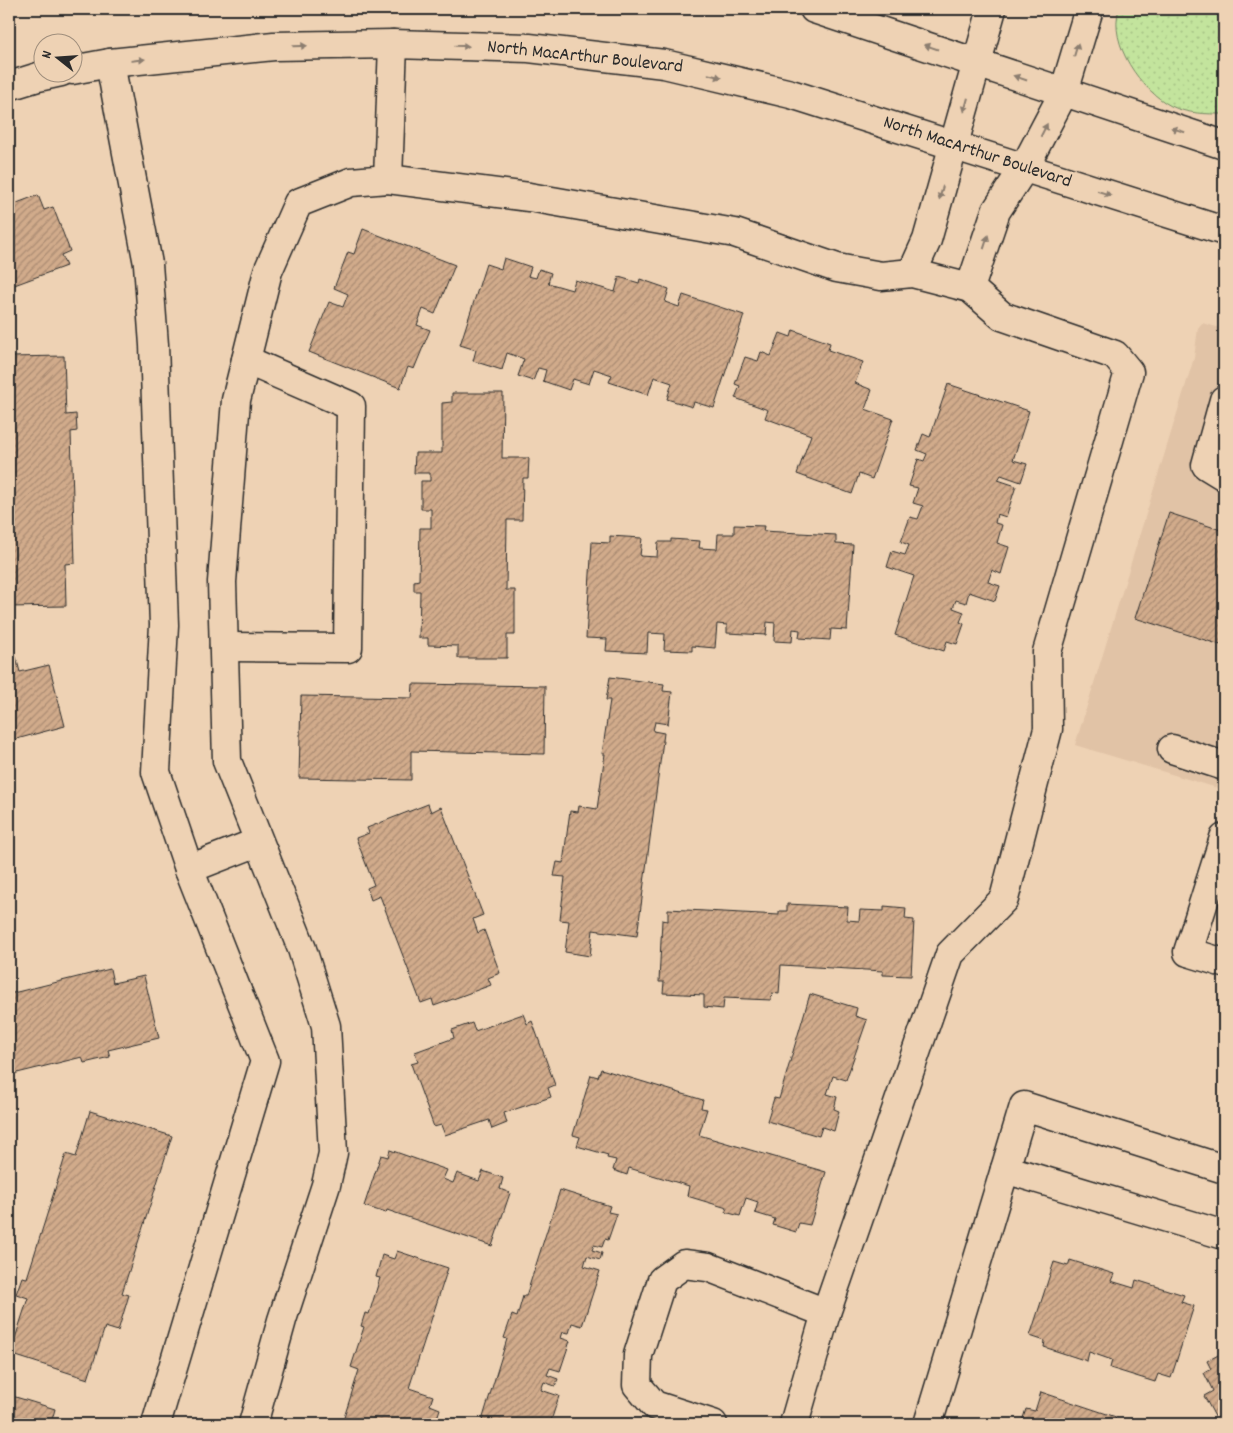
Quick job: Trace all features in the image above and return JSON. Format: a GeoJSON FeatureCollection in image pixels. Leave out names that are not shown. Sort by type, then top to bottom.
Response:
{"type":"FeatureCollection","features":[{"type":"Feature","properties":{"kind":"main road"},"geometry":{"type":"LineString","coordinates":[[814,9],[1224,145]]}},
{"type":"Feature","properties":{"kind":"main road"},"geometry":{"type":"LineString","coordinates":[[912,273],[927,240],[992,9]]}},
{"type":"Feature","properties":{"kind":"main road"},"geometry":{"type":"LineString","coordinates":[[970,288],[996,211],[1024,168],[1064,92],[1089,9]]}},
{"type":"Feature","properties":{"kind":"main road"},"geometry":{"type":"LineString","coordinates":[[388,179],[392,44]]}},
{"type":"Feature","properties":{"kind":"main road","name":"North MacArthur Boulevard"},"geometry":{"type":"LineString","coordinates":[[82,68],[110,63],[274,46],[392,44],[529,48],[664,64],[791,94],[1224,231]]}},
{"type":"Feature","properties":{"kind":"main road"},"geometry":{"type":"LineString","coordinates":[[110,63],[148,264],[154,345],[164,626],[156,772],[190,869],[265,1061],[156,1424]]}},
{"type":"Feature","properties":{"kind":"main road"},"geometry":{"type":"LineString","coordinates":[[9,86],[32,79]]}},
{"type":"Feature","properties":{"kind":"main road"},"geometry":{"type":"LineString","coordinates":[[253,1424],[282,1320],[326,1185],[333,1153],[326,1026],[302,949],[227,761],[222,582],[236,400],[268,271],[298,203],[351,182],[388,179],[529,197],[735,233],[837,268],[881,276],[912,273],[970,288],[1002,316],[1115,355],[1129,372],[1047,652],[1048,729],[1004,899],[950,954],[826,1313],[794,1424]]}},
{"type":"Feature","properties":{"kind":"main road"},"geometry":{"type":"LineString","coordinates":[[224,647],[348,648],[351,406],[246,360]]}},
{"type":"Feature","properties":{"kind":"main road"},"geometry":{"type":"LineString","coordinates":[[1224,400],[1206,465],[1224,476]]}},
{"type":"Feature","properties":{"kind":"main road"},"geometry":{"type":"LineString","coordinates":[[1172,749],[1224,766]]}},
{"type":"Feature","properties":{"kind":"main road"},"geometry":{"type":"LineString","coordinates":[[190,869],[258,842]]}},
{"type":"Feature","properties":{"kind":"main road"},"geometry":{"type":"LineString","coordinates":[[1222,852],[1188,952],[1224,963]]}},
{"type":"Feature","properties":{"kind":"main road"},"geometry":{"type":"LineString","coordinates":[[928,1424],[1024,1106],[1224,1169]]}},
{"type":"Feature","properties":{"kind":"main road"},"geometry":{"type":"LineString","coordinates":[[1005,1169],[1224,1235]]}},
{"type":"Feature","properties":{"kind":"main road"},"geometry":{"type":"LineString","coordinates":[[714,1424],[654,1405],[637,1385],[638,1355],[662,1280],[684,1264],[708,1267],[826,1313]]}},
{"type":"Feature","properties":{"kind":"shaded area"},"geometry":{"type":"Polygon","coordinates":[[[1202,323],[1224,329],[1224,790],[1075,745],[1194,358],[1198,328],[1202,323]]]}},
{"type":"Feature","properties":{"kind":"green space"},"geometry":{"type":"Polygon","coordinates":[[[1119,9],[1224,9],[1224,114],[1197,113],[1177,109],[1160,99],[1138,78],[1123,51],[1118,37],[1119,9]]]}},
{"type":"Feature","properties":{"kind":"building"},"geometry":{"type":"Polygon","coordinates":[[[38,195],[44,210],[53,207],[70,251],[61,255],[66,266],[9,287],[9,206],[38,195]]]}},
{"type":"Feature","properties":{"kind":"building"},"geometry":{"type":"Polygon","coordinates":[[[363,229],[455,265],[435,314],[423,309],[417,325],[430,330],[414,369],[408,367],[400,388],[309,352],[329,302],[343,307],[348,294],[334,288],[348,252],[354,254],[363,229]]]}},
{"type":"Feature","properties":{"kind":"building"},"geometry":{"type":"Polygon","coordinates":[[[504,258],[531,267],[528,276],[536,278],[539,269],[551,273],[548,283],[572,290],[575,280],[615,292],[619,277],[639,283],[640,279],[669,289],[665,302],[679,307],[683,295],[744,315],[714,408],[694,402],[692,407],[667,399],[672,383],[654,377],[648,395],[609,382],[612,375],[594,369],[589,384],[573,379],[569,390],[543,381],[546,370],[538,368],[533,381],[518,376],[524,359],[507,353],[502,370],[473,361],[476,350],[460,345],[486,264],[501,269],[504,258]]]}},
{"type":"Feature","properties":{"kind":"building"},"geometry":{"type":"Polygon","coordinates":[[[793,330],[830,343],[828,350],[863,362],[855,383],[872,390],[865,409],[893,419],[872,479],[859,474],[852,494],[797,474],[811,435],[765,418],[768,410],[735,398],[740,386],[735,384],[745,357],[758,361],[761,352],[771,356],[780,333],[791,337],[793,330]]]}},
{"type":"Feature","properties":{"kind":"building"},"geometry":{"type":"Polygon","coordinates":[[[64,356],[66,415],[76,414],[77,431],[71,432],[75,563],[65,564],[66,606],[9,607],[9,357],[64,356]]]}},
{"type":"Feature","properties":{"kind":"building"},"geometry":{"type":"Polygon","coordinates":[[[948,384],[1029,411],[1013,460],[1027,464],[1021,482],[1001,475],[998,480],[1016,486],[1006,517],[997,514],[995,523],[1002,525],[997,543],[1009,547],[1001,574],[992,570],[988,582],[1000,586],[995,601],[969,592],[966,603],[956,600],[953,608],[964,612],[960,622],[964,624],[957,644],[947,641],[944,651],[895,635],[914,576],[887,567],[892,551],[905,555],[909,545],[901,542],[910,517],[918,519],[923,506],[913,503],[918,488],[909,486],[918,459],[924,461],[927,454],[917,450],[923,434],[930,437],[948,384]]]}},
{"type":"Feature","properties":{"kind":"building"},"geometry":{"type":"Polygon","coordinates":[[[452,393],[503,393],[502,458],[529,458],[528,478],[523,478],[522,520],[507,520],[506,590],[515,590],[515,635],[507,635],[507,658],[458,658],[458,646],[428,645],[428,638],[419,638],[420,591],[414,591],[414,581],[419,580],[420,528],[431,528],[431,509],[421,509],[421,481],[430,481],[430,473],[414,473],[415,453],[442,453],[442,403],[452,402],[452,393]]]}},
{"type":"Feature","properties":{"kind":"building"},"geometry":{"type":"Polygon","coordinates":[[[1169,513],[1224,531],[1224,646],[1135,618],[1169,513]]]}},
{"type":"Feature","properties":{"kind":"building"},"geometry":{"type":"Polygon","coordinates":[[[734,525],[764,526],[763,531],[836,535],[836,544],[853,545],[847,630],[831,629],[830,640],[799,638],[800,630],[793,629],[792,642],[774,641],[775,623],[767,622],[766,635],[727,633],[727,625],[717,624],[715,648],[692,646],[692,651],[664,650],[665,634],[648,633],[647,653],[606,651],[607,639],[586,638],[592,542],[610,543],[610,536],[642,538],[640,556],[657,557],[658,542],[671,542],[671,539],[700,541],[699,548],[717,549],[718,534],[734,534],[734,525]]]}},
{"type":"Feature","properties":{"kind":"building"},"geometry":{"type":"Polygon","coordinates":[[[16,657],[20,672],[49,665],[65,726],[9,741],[9,659],[16,657]]]}},
{"type":"Feature","properties":{"kind":"building"},"geometry":{"type":"Polygon","coordinates":[[[610,677],[664,684],[663,691],[672,692],[668,724],[655,722],[653,731],[664,733],[637,936],[593,930],[590,956],[565,952],[569,921],[560,920],[565,877],[554,876],[557,862],[563,863],[570,811],[578,812],[579,806],[597,809],[605,754],[602,754],[610,700],[606,700],[610,677]]]}},
{"type":"Feature","properties":{"kind":"building"},"geometry":{"type":"Polygon","coordinates":[[[413,684],[545,686],[544,754],[411,751],[411,780],[299,778],[301,696],[412,698],[413,684]]]}},
{"type":"Feature","properties":{"kind":"building"},"geometry":{"type":"Polygon","coordinates":[[[428,804],[431,812],[441,807],[483,915],[473,919],[478,933],[484,930],[500,973],[488,978],[491,985],[434,1006],[432,999],[421,1003],[380,896],[371,900],[367,888],[374,885],[356,838],[369,833],[367,828],[428,804]]]}},
{"type":"Feature","properties":{"kind":"building"},"geometry":{"type":"Polygon","coordinates":[[[787,904],[848,907],[847,920],[859,921],[860,910],[884,911],[884,906],[906,908],[905,919],[914,920],[911,976],[883,975],[883,971],[781,965],[779,994],[772,993],[771,1000],[724,998],[723,1009],[704,1007],[704,995],[663,993],[664,982],[659,982],[662,920],[668,921],[668,909],[779,915],[779,911],[787,911],[787,904]]]}},
{"type":"Feature","properties":{"kind":"building"},"geometry":{"type":"Polygon","coordinates":[[[110,969],[113,983],[144,976],[159,1038],[108,1050],[110,1057],[84,1063],[82,1057],[9,1075],[9,994],[110,969]]]}},
{"type":"Feature","properties":{"kind":"building"},"geometry":{"type":"Polygon","coordinates":[[[810,994],[857,1008],[855,1016],[867,1020],[846,1080],[833,1076],[827,1094],[837,1097],[834,1109],[839,1111],[834,1131],[822,1127],[819,1136],[767,1121],[774,1098],[779,1099],[810,994]]]}},
{"type":"Feature","properties":{"kind":"building"},"geometry":{"type":"Polygon","coordinates":[[[523,1014],[527,1024],[532,1021],[555,1085],[548,1088],[551,1097],[504,1113],[507,1123],[492,1129],[489,1120],[445,1135],[441,1125],[434,1127],[411,1064],[418,1062],[415,1052],[454,1038],[452,1030],[472,1023],[475,1031],[523,1014]]]}},
{"type":"Feature","properties":{"kind":"building"},"geometry":{"type":"Polygon","coordinates":[[[601,1069],[703,1100],[701,1108],[707,1109],[699,1135],[826,1172],[810,1225],[799,1223],[796,1232],[773,1225],[775,1219],[755,1213],[758,1202],[746,1198],[740,1216],[725,1212],[727,1208],[687,1196],[689,1186],[629,1168],[627,1175],[613,1170],[616,1160],[607,1158],[608,1155],[577,1146],[580,1137],[573,1135],[591,1075],[598,1077],[601,1069]]]}},
{"type":"Feature","properties":{"kind":"building"},"geometry":{"type":"Polygon","coordinates":[[[90,1111],[172,1136],[122,1293],[129,1295],[118,1331],[105,1327],[88,1379],[10,1354],[28,1298],[16,1294],[22,1277],[27,1278],[66,1154],[76,1157],[90,1111]]]}},
{"type":"Feature","properties":{"kind":"building"},"geometry":{"type":"Polygon","coordinates":[[[390,1150],[447,1170],[443,1179],[453,1183],[457,1173],[479,1181],[483,1171],[503,1178],[500,1189],[510,1193],[492,1246],[387,1210],[386,1213],[364,1206],[381,1155],[388,1157],[390,1150]]]}},
{"type":"Feature","properties":{"kind":"building"},"geometry":{"type":"Polygon","coordinates":[[[560,1190],[610,1206],[608,1212],[617,1214],[608,1240],[605,1239],[602,1247],[594,1245],[592,1250],[602,1253],[600,1260],[587,1256],[584,1266],[600,1271],[582,1326],[572,1323],[569,1333],[563,1332],[561,1338],[570,1341],[560,1371],[550,1368],[547,1375],[558,1379],[555,1386],[544,1382],[541,1390],[559,1396],[550,1424],[481,1424],[507,1339],[504,1338],[512,1315],[517,1317],[523,1296],[526,1296],[560,1190]]]}},
{"type":"Feature","properties":{"kind":"building"},"geometry":{"type":"Polygon","coordinates":[[[397,1251],[448,1268],[409,1388],[433,1396],[430,1405],[440,1409],[435,1424],[342,1424],[359,1370],[351,1367],[364,1327],[361,1326],[365,1313],[369,1314],[380,1278],[376,1277],[382,1255],[394,1259],[397,1251]]]}},
{"type":"Feature","properties":{"kind":"building"},"geometry":{"type":"Polygon","coordinates":[[[1070,1260],[1114,1274],[1111,1281],[1134,1288],[1136,1280],[1184,1295],[1181,1302],[1194,1306],[1171,1378],[1158,1374],[1155,1382],[1110,1368],[1112,1360],[1089,1352],[1087,1361],[1044,1347],[1045,1341],[1030,1336],[1054,1262],[1068,1266],[1070,1260]]]}},
{"type":"Feature","properties":{"kind":"building"},"geometry":{"type":"Polygon","coordinates":[[[1224,1352],[1224,1423],[1219,1424],[1204,1396],[1213,1391],[1204,1373],[1211,1369],[1207,1361],[1224,1352]]]}},
{"type":"Feature","properties":{"kind":"building"},"geometry":{"type":"Polygon","coordinates":[[[1041,1392],[1116,1417],[1113,1424],[1021,1424],[1026,1409],[1035,1411],[1041,1392]]]}},
{"type":"Feature","properties":{"kind":"building"},"geometry":{"type":"Polygon","coordinates":[[[9,1395],[55,1409],[52,1420],[66,1424],[9,1424],[9,1395]]]}}]}
